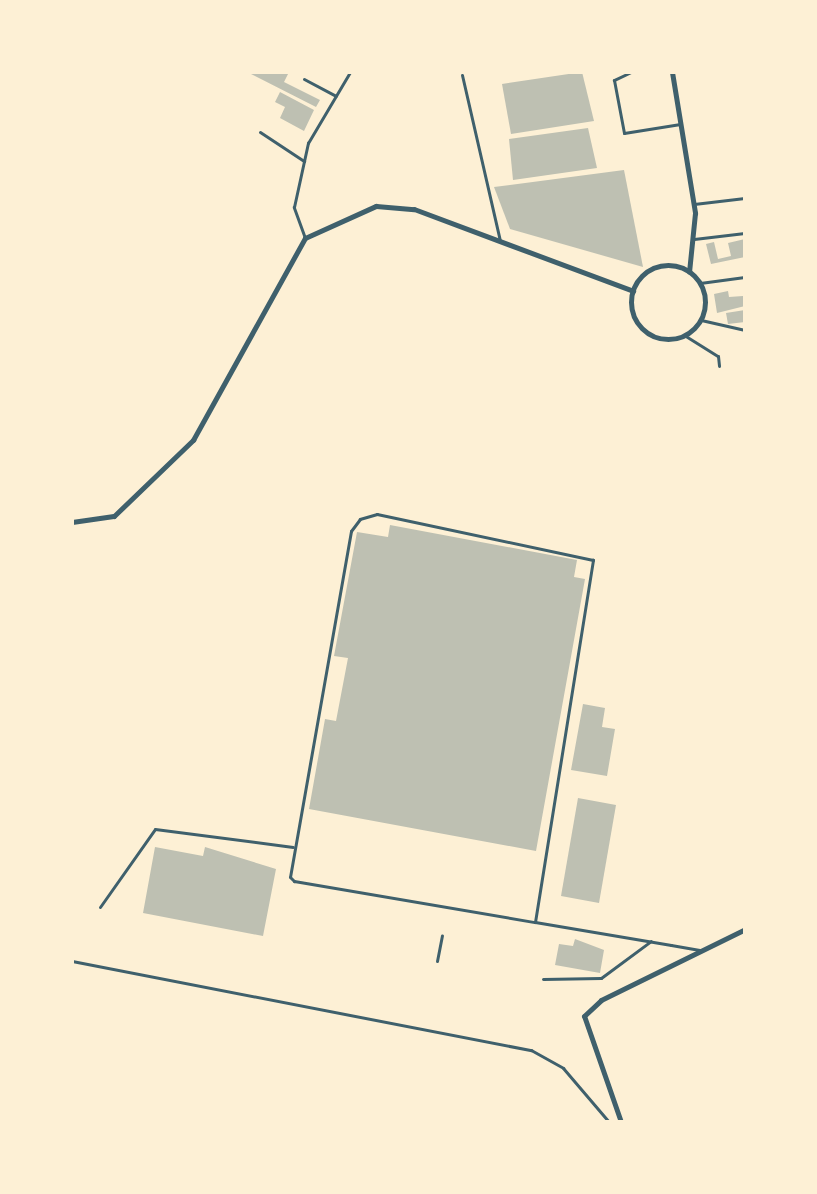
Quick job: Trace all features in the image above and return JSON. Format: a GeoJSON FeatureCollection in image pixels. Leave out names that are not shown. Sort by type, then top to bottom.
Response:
{"type":"FeatureCollection","features":[{"type":"Feature","properties":{"kind":"street"},"geometry":{"type":"LineString","coordinates":[[672,72],[694,204],[694,239],[689,272]]}},
{"type":"Feature","properties":{"kind":"street"},"geometry":{"type":"LineString","coordinates":[[72,522],[114,516],[193,440],[305,238],[376,206],[414,209],[633,291]]}},
{"type":"Feature","properties":{"kind":"street"},"geometry":{"type":"LineString","coordinates":[[660,266],[689,272],[700,283],[701,320],[684,335],[647,332],[633,314],[633,291],[660,266]]}},
{"type":"Feature","properties":{"kind":"street"},"geometry":{"type":"LineString","coordinates":[[621,1122],[584,1016],[601,1000],[745,929]]}},
{"type":"Feature","properties":{"kind":"lane"},"geometry":{"type":"LineString","coordinates":[[305,238],[294,207],[304,162],[350,72]]}},
{"type":"Feature","properties":{"kind":"lane"},"geometry":{"type":"LineString","coordinates":[[631,72],[614,80],[624,133],[681,124]]}},
{"type":"Feature","properties":{"kind":"lane"},"geometry":{"type":"LineString","coordinates":[[462,75],[500,241]]}},
{"type":"Feature","properties":{"kind":"lane"},"geometry":{"type":"LineString","coordinates":[[304,79],[336,96]]}},
{"type":"Feature","properties":{"kind":"lane"},"geometry":{"type":"LineString","coordinates":[[260,132],[304,162]]}},
{"type":"Feature","properties":{"kind":"lane"},"geometry":{"type":"LineString","coordinates":[[694,204],[745,198]]}},
{"type":"Feature","properties":{"kind":"lane"},"geometry":{"type":"LineString","coordinates":[[694,239],[745,233]]}},
{"type":"Feature","properties":{"kind":"lane"},"geometry":{"type":"LineString","coordinates":[[700,283],[745,277]]}},
{"type":"Feature","properties":{"kind":"lane"},"geometry":{"type":"LineString","coordinates":[[701,320],[745,330]]}},
{"type":"Feature","properties":{"kind":"lane"},"geometry":{"type":"LineString","coordinates":[[684,335],[718,356],[719,366]]}},
{"type":"Feature","properties":{"kind":"lane"},"geometry":{"type":"LineString","coordinates":[[535,922],[597,571],[585,553],[377,514],[360,519],[351,531],[293,847],[294,881],[700,951]]}},
{"type":"Feature","properties":{"kind":"lane"},"geometry":{"type":"LineString","coordinates":[[100,907],[155,829],[293,847]]}},
{"type":"Feature","properties":{"kind":"lane"},"geometry":{"type":"LineString","coordinates":[[437,961],[442,935]]}},
{"type":"Feature","properties":{"kind":"lane"},"geometry":{"type":"LineString","coordinates":[[543,979],[601,978],[651,941]]}},
{"type":"Feature","properties":{"kind":"lane"},"geometry":{"type":"LineString","coordinates":[[72,961],[531,1050],[563,1068],[609,1122]]}},
{"type":"Feature","properties":{"kind":"building"},"geometry":{"type":"Polygon","coordinates":[[[247,72],[289,72],[284,82],[320,100],[316,107],[247,72]]]}},
{"type":"Feature","properties":{"kind":"building"},"geometry":{"type":"Polygon","coordinates":[[[582,72],[594,121],[511,134],[502,84],[582,72]]]}},
{"type":"Feature","properties":{"kind":"building"},"geometry":{"type":"Polygon","coordinates":[[[280,92],[314,110],[304,131],[280,118],[285,107],[275,102],[280,92]]]}},
{"type":"Feature","properties":{"kind":"building"},"geometry":{"type":"Polygon","coordinates":[[[588,128],[597,168],[513,180],[509,139],[588,128]]]}},
{"type":"Feature","properties":{"kind":"building"},"geometry":{"type":"Polygon","coordinates":[[[624,170],[643,267],[510,229],[494,187],[624,170]]]}},
{"type":"Feature","properties":{"kind":"building"},"geometry":{"type":"Polygon","coordinates":[[[745,239],[745,257],[711,264],[706,244],[714,242],[718,259],[731,256],[728,243],[745,239]]]}},
{"type":"Feature","properties":{"kind":"building"},"geometry":{"type":"Polygon","coordinates":[[[728,291],[729,297],[743,296],[745,306],[717,313],[714,294],[728,291]]]}},
{"type":"Feature","properties":{"kind":"building"},"geometry":{"type":"Polygon","coordinates":[[[745,310],[745,322],[728,324],[726,313],[745,310]]]}},
{"type":"Feature","properties":{"kind":"building"},"geometry":{"type":"Polygon","coordinates":[[[390,525],[577,560],[574,577],[585,579],[536,851],[309,809],[325,719],[336,721],[348,658],[334,656],[357,532],[388,537],[390,525]]]}},
{"type":"Feature","properties":{"kind":"building"},"geometry":{"type":"Polygon","coordinates":[[[583,704],[605,708],[602,727],[615,729],[607,776],[571,770],[583,704]]]}},
{"type":"Feature","properties":{"kind":"building"},"geometry":{"type":"Polygon","coordinates":[[[578,798],[616,805],[599,903],[561,896],[578,798]]]}},
{"type":"Feature","properties":{"kind":"building"},"geometry":{"type":"Polygon","coordinates":[[[155,847],[203,856],[205,847],[276,869],[263,936],[143,913],[155,847]]]}},
{"type":"Feature","properties":{"kind":"building"},"geometry":{"type":"Polygon","coordinates":[[[575,939],[604,950],[600,973],[555,965],[559,944],[573,946],[575,939]]]}}]}
